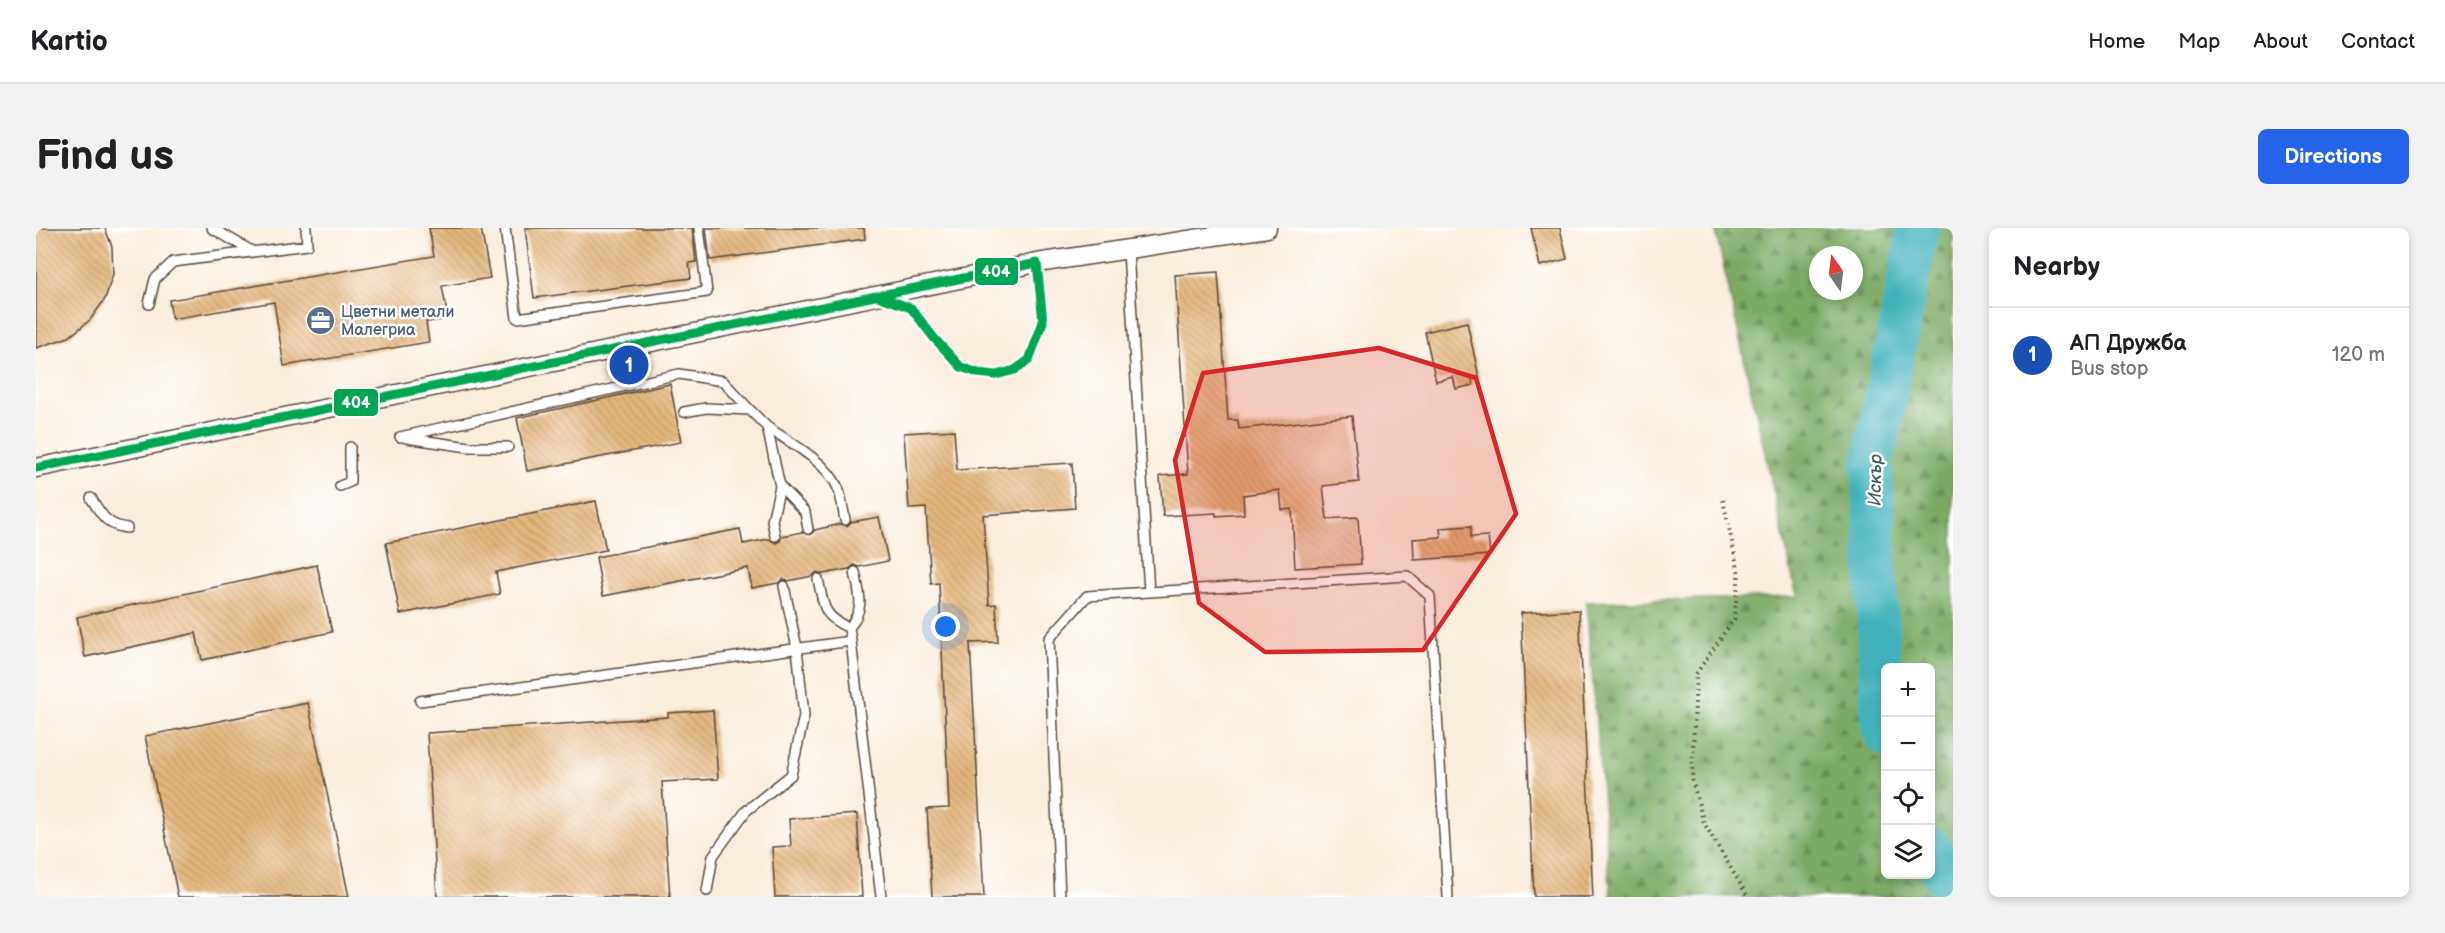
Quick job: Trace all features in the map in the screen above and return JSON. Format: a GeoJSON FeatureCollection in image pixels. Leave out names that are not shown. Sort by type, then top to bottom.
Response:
{"type":"FeatureCollection","features":[{"type":"Feature","properties":{"kind":"street"},"geometry":{"type":"LineString","coordinates":[[36,468],[1037,263],[1128,251],[1267,228]]}},
{"type":"Feature","properties":{"kind":"lane"},"geometry":{"type":"LineString","coordinates":[[212,228],[253,252]]}},
{"type":"Feature","properties":{"kind":"lane"},"geometry":{"type":"LineString","coordinates":[[149,304],[155,279],[173,262],[307,244],[306,228]]}},
{"type":"Feature","properties":{"kind":"lane"},"geometry":{"type":"LineString","coordinates":[[505,228],[517,318],[707,292],[699,228]]}},
{"type":"Feature","properties":{"kind":"lane"},"geometry":{"type":"LineString","coordinates":[[1128,251],[1149,592]]}},
{"type":"Feature","properties":{"kind":"lane"},"geometry":{"type":"LineString","coordinates":[[878,296],[911,308],[934,338],[961,367],[978,373],[996,375],[1015,370],[1029,360],[1043,322],[1037,263]]}},
{"type":"Feature","properties":{"kind":"lane"},"geometry":{"type":"LineString","coordinates":[[508,447],[469,447],[400,437],[679,374],[723,381],[767,427],[801,449],[830,475],[838,490],[845,520]]}},
{"type":"Feature","properties":{"kind":"lane"},"geometry":{"type":"LineString","coordinates":[[684,412],[706,408],[750,410]]}},
{"type":"Feature","properties":{"kind":"lane"},"geometry":{"type":"LineString","coordinates":[[767,427],[780,486],[772,521],[775,536]]}},
{"type":"Feature","properties":{"kind":"lane"},"geometry":{"type":"LineString","coordinates":[[340,486],[350,482],[350,447]]}},
{"type":"Feature","properties":{"kind":"lane"},"geometry":{"type":"LineString","coordinates":[[780,486],[805,512],[808,529]]}},
{"type":"Feature","properties":{"kind":"lane"},"geometry":{"type":"LineString","coordinates":[[91,498],[105,520],[117,527],[127,528]]}},
{"type":"Feature","properties":{"kind":"lane"},"geometry":{"type":"LineString","coordinates":[[855,572],[860,600],[858,616],[849,628],[881,897]]}},
{"type":"Feature","properties":{"kind":"lane"},"geometry":{"type":"LineString","coordinates":[[1060,897],[1049,639],[1087,596],[1407,576],[1430,596],[1448,897]]}},
{"type":"Feature","properties":{"kind":"lane"},"geometry":{"type":"LineString","coordinates":[[818,579],[824,605],[831,620],[849,628]]}},
{"type":"Feature","properties":{"kind":"lane"},"geometry":{"type":"LineString","coordinates":[[707,891],[713,856],[746,811],[791,775],[804,716],[797,648],[784,586]]}},
{"type":"Feature","properties":{"kind":"lane"},"geometry":{"type":"LineString","coordinates":[[420,701],[851,641]]}},
{"type":"Feature","properties":{"kind":"path"},"geometry":{"type":"LineString","coordinates":[[1723,500],[1738,573],[1734,619],[1696,674],[1692,780],[1704,823],[1748,897]]}},
{"type":"Feature","properties":{"kind":"highlighted area"},"geometry":{"type":"Polygon","coordinates":[[[1379,348],[1476,378],[1516,514],[1423,650],[1265,652],[1199,603],[1175,460],[1203,373],[1379,348]]]}},
{"type":"Feature","properties":{"kind":"green space"},"geometry":{"type":"Polygon","coordinates":[[[1715,228],[1953,228],[1953,897],[1611,897],[1586,602],[1797,597],[1715,228]]]}},
{"type":"Feature","properties":{"kind":"building"},"geometry":{"type":"Polygon","coordinates":[[[36,228],[105,228],[112,247],[113,274],[105,299],[90,320],[69,337],[36,348],[36,228]]]}},
{"type":"Feature","properties":{"kind":"building"},"geometry":{"type":"Polygon","coordinates":[[[429,228],[481,228],[490,278],[442,286],[448,319],[426,322],[429,342],[284,366],[274,302],[172,319],[169,300],[434,256],[429,228]]]}},
{"type":"Feature","properties":{"kind":"building"},"geometry":{"type":"Polygon","coordinates":[[[525,228],[692,228],[696,262],[689,263],[691,278],[534,298],[525,228]]]}},
{"type":"Feature","properties":{"kind":"building"},"geometry":{"type":"Polygon","coordinates":[[[706,228],[864,228],[865,239],[710,260],[706,228]]]}},
{"type":"Feature","properties":{"kind":"building"},"geometry":{"type":"Polygon","coordinates":[[[1531,228],[1560,228],[1567,259],[1540,266],[1531,228]]]}},
{"type":"Feature","properties":{"kind":"building"},"geometry":{"type":"Polygon","coordinates":[[[1218,272],[1228,420],[1238,420],[1239,429],[1352,416],[1359,482],[1323,486],[1327,519],[1358,517],[1361,564],[1295,568],[1292,509],[1282,510],[1280,490],[1243,495],[1244,514],[1163,516],[1160,476],[1188,474],[1175,275],[1218,272]]]}},
{"type":"Feature","properties":{"kind":"building"},"geometry":{"type":"Polygon","coordinates":[[[1467,322],[1479,377],[1472,379],[1473,385],[1456,389],[1453,377],[1436,381],[1425,332],[1467,322]]]}},
{"type":"Feature","properties":{"kind":"building"},"geometry":{"type":"Polygon","coordinates":[[[670,384],[681,442],[527,471],[517,418],[670,384]]]}},
{"type":"Feature","properties":{"kind":"building"},"geometry":{"type":"Polygon","coordinates":[[[954,430],[957,470],[1072,463],[1075,508],[983,515],[989,605],[996,604],[998,642],[970,643],[984,897],[932,897],[927,809],[949,808],[939,583],[931,584],[926,508],[909,509],[904,433],[954,430]]]}},
{"type":"Feature","properties":{"kind":"building"},"geometry":{"type":"Polygon","coordinates":[[[596,501],[606,550],[496,572],[500,594],[400,614],[386,543],[596,501]]]}},
{"type":"Feature","properties":{"kind":"building"},"geometry":{"type":"Polygon","coordinates":[[[879,517],[888,561],[859,567],[854,565],[849,569],[823,574],[817,572],[812,576],[788,581],[783,579],[778,583],[752,588],[748,568],[603,596],[596,557],[740,529],[743,544],[769,539],[776,543],[782,536],[802,532],[810,535],[815,530],[840,524],[847,526],[851,522],[879,517]]]}},
{"type":"Feature","properties":{"kind":"building"},"geometry":{"type":"Polygon","coordinates":[[[1471,526],[1471,537],[1488,536],[1490,555],[1414,560],[1413,539],[1441,537],[1440,528],[1471,526]]]}},
{"type":"Feature","properties":{"kind":"building"},"geometry":{"type":"Polygon","coordinates":[[[317,565],[332,632],[202,660],[196,633],[85,657],[77,617],[317,565]]]}},
{"type":"Feature","properties":{"kind":"building"},"geometry":{"type":"Polygon","coordinates":[[[1579,610],[1593,897],[1534,897],[1521,613],[1579,610]]]}},
{"type":"Feature","properties":{"kind":"building"},"geometry":{"type":"Polygon","coordinates":[[[308,703],[349,897],[178,897],[145,736],[308,703]]]}},
{"type":"Feature","properties":{"kind":"building"},"geometry":{"type":"Polygon","coordinates":[[[713,710],[718,779],[662,782],[670,897],[437,897],[427,733],[668,717],[668,713],[713,710]]]}},
{"type":"Feature","properties":{"kind":"building"},"geometry":{"type":"Polygon","coordinates":[[[857,814],[862,897],[775,897],[772,847],[791,846],[789,819],[857,814]]]}},
{"type":"Feature","properties":{"kind":"waterway","name":"Искър"},"geometry":{"type":"LineString","coordinates":[[1882,717],[1872,466],[1918,228]]}},
{"type":"Feature","properties":{"kind":"waterway","name":"Искър"},"geometry":{"type":"LineString","coordinates":[[1935,858],[1953,893]]}},
{"type":"Feature","properties":{"kind":"transit line","name":"404"},"geometry":{"type":"LineString","coordinates":[[36,468],[1037,263],[1043,322],[1029,360],[1015,370],[996,375],[978,373],[961,367],[934,338],[911,308],[878,296]]}},
{"type":"Feature","properties":{"kind":"place","name":"Цветни метали Малегриа"},"geometry":{"type":"Point","coordinates":[320,320]}},
{"type":"Feature","properties":{"kind":"place","name":"АП Дружба"},"geometry":{"type":"Point","coordinates":[629,365]}}]}
